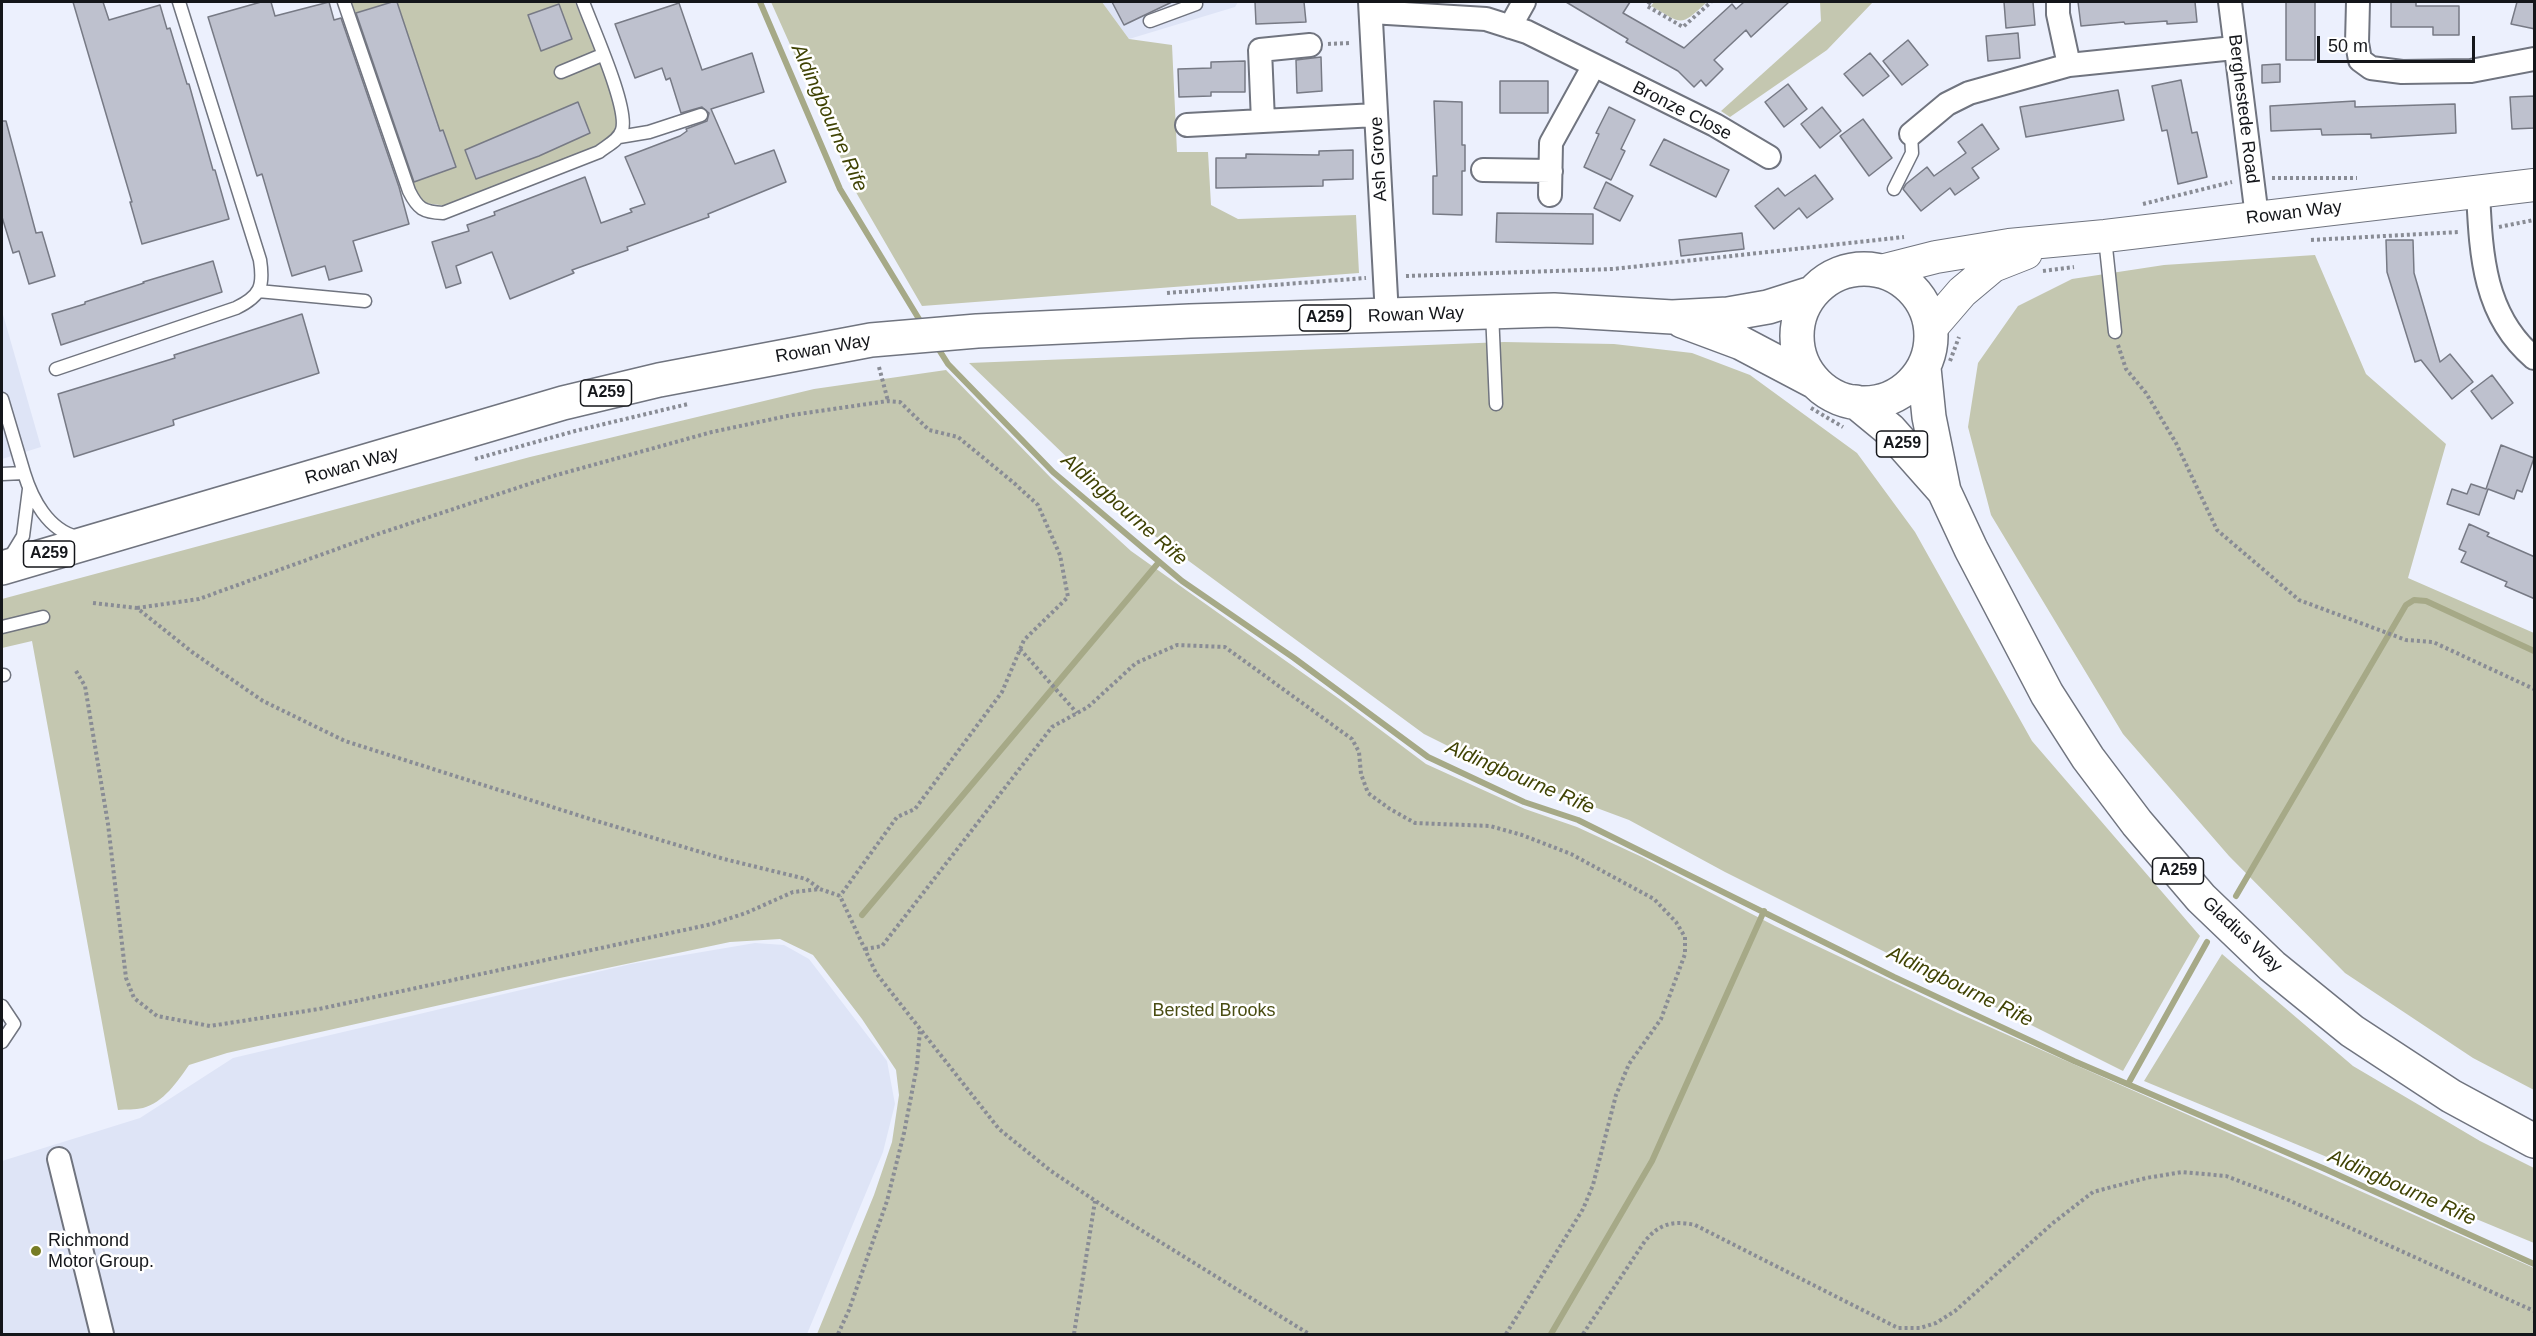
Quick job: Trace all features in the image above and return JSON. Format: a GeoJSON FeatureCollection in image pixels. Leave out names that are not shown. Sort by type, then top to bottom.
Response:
{"type":"FeatureCollection","features":[{"type":"Feature","properties":{"kind":"highway"},"geometry":{"type":"LineString","coordinates":[[1862,268],[1881,270],[1900,278],[1915,292],[1926,309],[1931,328],[1930,348],[1923,368],[1911,384],[1895,395],[1876,402],[1856,402],[1827,392],[1815,382],[1804,366],[1798,348],[1797,328],[1802,310],[1812,293],[1826,280],[1843,272],[1862,268]]}},
{"type":"Feature","properties":{"kind":"highway","name":"Rowan Way"},"geometry":{"type":"LineString","coordinates":[[3,568],[563,403],[659,380],[799,352],[884,357],[977,331],[1190,321],[1554,310],[1672,317],[1728,314],[1768,308],[1812,293]]}},
{"type":"Feature","properties":{"kind":"highway","name":"Rowan Way"},"geometry":{"type":"LineString","coordinates":[[1672,317],[1741,343],[1815,382]]}},
{"type":"Feature","properties":{"kind":"highway","name":"Gladius Way"},"geometry":{"type":"LineString","coordinates":[[1923,368],[1929,417],[1944,491],[2047,694],[2082,749],[2137,824],[2201,897],[2272,966],[2352,1031],[2451,1096],[2535,1141]]}},
{"type":"Feature","properties":{"kind":"highway","name":"Gladius Way"},"geometry":{"type":"LineString","coordinates":[[1856,402],[1890,430],[1944,491]]}},
{"type":"Feature","properties":{"kind":"street"},"geometry":{"type":"LineString","coordinates":[[1510,27],[1524,2]]}},
{"type":"Feature","properties":{"kind":"street"},"geometry":{"type":"LineString","coordinates":[[2058,2],[2058,14],[2069,65]]}},
{"type":"Feature","properties":{"kind":"street","name":"Berghestede Road"},"geometry":{"type":"LineString","coordinates":[[2230,2],[2257,217]]}},
{"type":"Feature","properties":{"kind":"street"},"geometry":{"type":"LineString","coordinates":[[2358,2],[2356,44],[2360,60],[2371,68],[2402,72],[2457,72],[2535,59]]}},
{"type":"Feature","properties":{"kind":"street","name":"Bronze Close"},"geometry":{"type":"LineString","coordinates":[[1370,7],[1486,19],[1527,32],[1593,67],[1715,125],[1769,158]]}},
{"type":"Feature","properties":{"kind":"street","name":"Ash Grove"},"geometry":{"type":"LineString","coordinates":[[1370,7],[1387,316]]}},
{"type":"Feature","properties":{"kind":"street"},"geometry":{"type":"LineString","coordinates":[[1263,121],[1260,50],[1310,45]]}},
{"type":"Feature","properties":{"kind":"street"},"geometry":{"type":"LineString","coordinates":[[1911,134],[1947,104],[1969,93],[2069,65],[2234,48]]}},
{"type":"Feature","properties":{"kind":"street"},"geometry":{"type":"LineString","coordinates":[[1550,195],[1551,143],[1593,67]]}},
{"type":"Feature","properties":{"kind":"street"},"geometry":{"type":"LineString","coordinates":[[1187,125],[1376,115]]}},
{"type":"Feature","properties":{"kind":"street"},"geometry":{"type":"LineString","coordinates":[[1483,170],[1551,171]]}},
{"type":"Feature","properties":{"kind":"street","name":"Rowan Way"},"geometry":{"type":"LineString","coordinates":[[1881,270],[1936,257],[2009,245],[2105,236],[2535,185]]}},
{"type":"Feature","properties":{"kind":"street"},"geometry":{"type":"LineString","coordinates":[[2478,192],[2481,252],[2491,294],[2503,321],[2521,347],[2535,358]]}},
{"type":"Feature","properties":{"kind":"street","name":"Rowan Way"},"geometry":{"type":"LineString","coordinates":[[1931,328],[1962,292],[1993,266],[2055,241]]}},
{"type":"Feature","properties":{"kind":"street"},"geometry":{"type":"LineString","coordinates":[[59,1159],[102,1335]]}},
{"type":"Feature","properties":{"kind":"lane"},"geometry":{"type":"LineString","coordinates":[[56,369],[236,308],[251,301],[258,291],[262,278],[260,260],[179,2]]}},
{"type":"Feature","properties":{"kind":"lane"},"geometry":{"type":"LineString","coordinates":[[344,2],[409,191],[417,206],[430,213],[443,213],[462,208],[599,152],[620,137],[649,132],[701,115]]}},
{"type":"Feature","properties":{"kind":"lane"},"geometry":{"type":"LineString","coordinates":[[583,2],[623,115],[620,137]]}},
{"type":"Feature","properties":{"kind":"lane"},"geometry":{"type":"LineString","coordinates":[[1150,21],[1196,4],[1195,2]]}},
{"type":"Feature","properties":{"kind":"lane"},"geometry":{"type":"LineString","coordinates":[[561,72],[602,55]]}},
{"type":"Feature","properties":{"kind":"lane"},"geometry":{"type":"LineString","coordinates":[[1894,189],[1912,153],[1911,134]]}},
{"type":"Feature","properties":{"kind":"lane"},"geometry":{"type":"LineString","coordinates":[[2105,236],[2115,332]]}},
{"type":"Feature","properties":{"kind":"lane"},"geometry":{"type":"LineString","coordinates":[[258,291],[365,301]]}},
{"type":"Feature","properties":{"kind":"lane"},"geometry":{"type":"LineString","coordinates":[[1492,312],[1496,404]]}},
{"type":"Feature","properties":{"kind":"lane"},"geometry":{"type":"LineString","coordinates":[[2,399],[29,489],[54,526],[66,535],[95,542]]}},
{"type":"Feature","properties":{"kind":"lane"},"geometry":{"type":"LineString","coordinates":[[2,474],[24,473]]}},
{"type":"Feature","properties":{"kind":"lane"},"geometry":{"type":"LineString","coordinates":[[3,568],[23,536],[29,489]]}},
{"type":"Feature","properties":{"kind":"lane"},"geometry":{"type":"LineString","coordinates":[[2,627],[43,618]]}},
{"type":"Feature","properties":{"kind":"lane"},"geometry":{"type":"LineString","coordinates":[[2,1006],[14,1024],[2,1041]]}},
{"type":"Feature","properties":{"kind":"path"},"geometry":{"type":"LineString","coordinates":[[1650,2],[1647,6],[1683,27],[1711,2]]}},
{"type":"Feature","properties":{"kind":"path"},"geometry":{"type":"LineString","coordinates":[[1310,45],[1373,42]]}},
{"type":"Feature","properties":{"kind":"path"},"geometry":{"type":"LineString","coordinates":[[2136,205],[2251,178],[2362,178]]}},
{"type":"Feature","properties":{"kind":"path"},"geometry":{"type":"LineString","coordinates":[[1158,294],[1385,277],[1613,268],[1908,236]]}},
{"type":"Feature","properties":{"kind":"path"},"geometry":{"type":"LineString","coordinates":[[2115,332],[2126,369],[2146,393],[2175,443],[2217,530],[2298,600],[2406,639],[2433,642],[2535,689]]}},
{"type":"Feature","properties":{"kind":"path"},"geometry":{"type":"LineString","coordinates":[[867,369],[884,357]]}},
{"type":"Feature","properties":{"kind":"path"},"geometry":{"type":"LineString","coordinates":[[884,357],[888,401]]}},
{"type":"Feature","properties":{"kind":"path"},"geometry":{"type":"LineString","coordinates":[[93,603],[137,608],[200,599],[381,533],[564,473],[723,430],[792,415],[888,401],[900,402],[929,430],[958,437],[1038,505],[1060,555],[1068,597],[1024,640],[1002,692],[915,809],[897,817],[840,896]]}},
{"type":"Feature","properties":{"kind":"path"},"geometry":{"type":"LineString","coordinates":[[464,462],[575,431],[696,402]]}},
{"type":"Feature","properties":{"kind":"path"},"geometry":{"type":"LineString","coordinates":[[137,608],[192,652],[263,701],[345,741],[590,819],[724,859],[806,879],[820,889],[840,896],[876,973],[999,1129],[1095,1201],[1309,1335]]}},
{"type":"Feature","properties":{"kind":"path"},"geometry":{"type":"LineString","coordinates":[[865,949],[882,946],[1052,728],[1088,706],[1136,663],[1177,645],[1226,647],[1352,739],[1359,753],[1361,774],[1368,793],[1414,823],[1490,826],[1522,835],[1571,854],[1654,899],[1676,922],[1685,937],[1686,954],[1674,991],[1661,1019],[1629,1064],[1616,1095],[1593,1185],[1583,1209],[1506,1335]]}},
{"type":"Feature","properties":{"kind":"path"},"geometry":{"type":"LineString","coordinates":[[1020,649],[1077,713]]}},
{"type":"Feature","properties":{"kind":"path"},"geometry":{"type":"LineString","coordinates":[[76,671],[85,686],[104,801],[126,978],[134,998],[157,1016],[210,1026],[319,1009],[712,924],[746,913],[793,892],[820,889]]}},
{"type":"Feature","properties":{"kind":"path"},"geometry":{"type":"LineString","coordinates":[[838,1335],[887,1202],[917,1066],[920,1030]]}},
{"type":"Feature","properties":{"kind":"path"},"geometry":{"type":"LineString","coordinates":[[1583,1335],[1645,1241],[1652,1232],[1668,1222],[1682,1222],[1695,1226],[1898,1329],[1920,1328],[1936,1323],[1955,1311],[2053,1223],[2093,1192],[2146,1178],[2182,1172],[2226,1176],[2286,1199],[2535,1311]]}},
{"type":"Feature","properties":{"kind":"path"},"geometry":{"type":"LineString","coordinates":[[1074,1335],[1095,1201]]}},
{"type":"Feature","properties":{"kind":"shaded area"},"geometry":{"type":"Polygon","coordinates":[[[1102,2],[1238,2],[1235,7],[1129,39],[1102,2]]]}},
{"type":"Feature","properties":{"kind":"shaded area"},"geometry":{"type":"Polygon","coordinates":[[[2,311],[41,447],[2,459],[2,311]]]}},
{"type":"Feature","properties":{"kind":"shaded area"},"geometry":{"type":"Polygon","coordinates":[[[755,943],[784,945],[809,959],[887,1061],[895,1104],[883,1152],[807,1334],[2,1334],[2,1161],[140,1118],[233,1058],[631,964],[755,943]]]}},
{"type":"Feature","properties":{"kind":"green space"},"geometry":{"type":"Polygon","coordinates":[[[350,2],[575,2],[613,99],[617,124],[615,130],[600,144],[465,200],[447,206],[425,203],[413,186],[350,2]]]}},
{"type":"Feature","properties":{"kind":"green space"},"geometry":{"type":"Polygon","coordinates":[[[771,2],[1102,2],[1129,39],[1172,45],[1177,152],[1208,152],[1211,205],[1238,219],[1356,215],[1359,273],[922,306],[857,194],[771,2]]]}},
{"type":"Feature","properties":{"kind":"green space"},"geometry":{"type":"Polygon","coordinates":[[[1654,2],[1707,2],[1691,16],[1675,20],[1651,6],[1654,2]]]}},
{"type":"Feature","properties":{"kind":"green space"},"geometry":{"type":"Polygon","coordinates":[[[1820,2],[1873,2],[1827,50],[1730,117],[1721,111],[1821,21],[1820,2]]]}},
{"type":"Feature","properties":{"kind":"green space"},"geometry":{"type":"Polygon","coordinates":[[[2315,255],[2366,374],[2446,444],[2408,578],[2534,633],[2534,1090],[2473,1058],[2345,973],[2229,856],[2123,734],[1991,515],[1968,427],[1978,363],[2018,306],[2072,279],[2164,265],[2315,255]]]}},
{"type":"Feature","properties":{"kind":"green space"},"geometry":{"type":"Polygon","coordinates":[[[1504,342],[1614,344],[1692,353],[1750,375],[1857,453],[1915,532],[2032,741],[2200,936],[2123,1071],[1725,872],[1629,820],[1500,772],[1424,734],[1129,517],[969,363],[1504,342]]]}},
{"type":"Feature","properties":{"kind":"green space","name":"Bersted Brooks"},"geometry":{"type":"Polygon","coordinates":[[[946,370],[1052,479],[1131,551],[1338,698],[1426,764],[1525,809],[1577,827],[1642,857],[1775,926],[1958,1013],[2534,1268],[2534,1334],[817,1334],[874,1195],[892,1142],[899,1095],[896,1070],[862,1019],[813,955],[780,939],[730,942],[227,1053],[189,1065],[169,1091],[150,1105],[140,1109],[118,1110],[32,641],[2,648],[2,599],[530,457],[814,389],[946,370]]]}},
{"type":"Feature","properties":{"kind":"green space"},"geometry":{"type":"Polygon","coordinates":[[[2222,954],[2353,1066],[2480,1141],[2534,1168],[2534,1243],[2144,1081],[2222,954]]]}},
{"type":"Feature","properties":{"kind":"building"},"geometry":{"type":"Polygon","coordinates":[[[73,2],[103,2],[109,20],[160,5],[167,29],[170,28],[187,84],[189,84],[229,219],[142,244],[130,202],[132,202],[73,2]]]}},
{"type":"Feature","properties":{"kind":"building"},"geometry":{"type":"Polygon","coordinates":[[[261,2],[271,2],[275,16],[329,2],[334,20],[341,18],[399,187],[409,224],[353,241],[362,271],[329,280],[325,266],[292,276],[262,174],[257,176],[208,17],[261,2]]]}},
{"type":"Feature","properties":{"kind":"building"},"geometry":{"type":"Polygon","coordinates":[[[397,2],[440,131],[443,130],[456,167],[414,182],[356,13],[397,2]]]}},
{"type":"Feature","properties":{"kind":"building"},"geometry":{"type":"Polygon","coordinates":[[[1112,2],[1172,2],[1124,25],[1112,2]]]}},
{"type":"Feature","properties":{"kind":"building"},"geometry":{"type":"Polygon","coordinates":[[[1255,2],[1304,2],[1306,22],[1256,24],[1255,2]]]}},
{"type":"Feature","properties":{"kind":"building"},"geometry":{"type":"Polygon","coordinates":[[[1566,2],[1630,2],[1623,13],[1684,48],[1732,4],[1736,9],[1744,2],[1789,2],[1751,37],[1746,30],[1714,60],[1723,69],[1706,86],[1701,80],[1694,87],[1678,71],[1626,42],[1628,39],[1566,2]]]}},
{"type":"Feature","properties":{"kind":"building"},"geometry":{"type":"Polygon","coordinates":[[[2004,2],[2033,2],[2035,25],[2006,28],[2004,2]]]}},
{"type":"Feature","properties":{"kind":"building"},"geometry":{"type":"Polygon","coordinates":[[[2078,2],[2195,2],[2197,22],[2167,24],[2167,21],[2125,24],[2124,22],[2081,26],[2078,2]]]}},
{"type":"Feature","properties":{"kind":"building"},"geometry":{"type":"Polygon","coordinates":[[[2286,2],[2315,2],[2315,60],[2286,60],[2286,2]]]}},
{"type":"Feature","properties":{"kind":"building"},"geometry":{"type":"Polygon","coordinates":[[[2391,2],[2416,2],[2416,6],[2459,6],[2459,35],[2433,35],[2433,27],[2391,27],[2391,2]]]}},
{"type":"Feature","properties":{"kind":"building"},"geometry":{"type":"Polygon","coordinates":[[[2517,2],[2535,2],[2535,29],[2511,24],[2517,2]]]}},
{"type":"Feature","properties":{"kind":"building"},"geometry":{"type":"Polygon","coordinates":[[[679,3],[702,70],[752,53],[764,92],[711,109],[735,164],[774,150],[786,182],[708,214],[709,217],[572,270],[574,273],[510,299],[492,252],[456,266],[461,283],[446,288],[432,242],[469,231],[467,225],[495,215],[494,212],[585,177],[601,223],[632,212],[630,209],[645,204],[625,157],[680,136],[687,131],[686,129],[707,121],[709,113],[702,107],[681,113],[670,78],[666,80],[662,68],[635,78],[615,24],[679,3]]]}},
{"type":"Feature","properties":{"kind":"building"},"geometry":{"type":"Polygon","coordinates":[[[559,4],[572,39],[541,51],[528,15],[559,4]]]}},
{"type":"Feature","properties":{"kind":"building"},"geometry":{"type":"Polygon","coordinates":[[[2018,33],[2020,58],[1988,61],[1986,36],[2018,33]]]}},
{"type":"Feature","properties":{"kind":"building"},"geometry":{"type":"Polygon","coordinates":[[[1908,40],[1928,65],[1902,85],[1883,61],[1908,40]]]}},
{"type":"Feature","properties":{"kind":"building"},"geometry":{"type":"Polygon","coordinates":[[[1870,53],[1889,76],[1863,96],[1844,74],[1870,53]]]}},
{"type":"Feature","properties":{"kind":"building"},"geometry":{"type":"Polygon","coordinates":[[[1321,57],[1322,91],[1297,93],[1296,60],[1321,57]]]}},
{"type":"Feature","properties":{"kind":"building"},"geometry":{"type":"Polygon","coordinates":[[[1245,61],[1245,92],[1211,92],[1211,96],[1179,97],[1178,69],[1211,68],[1211,62],[1245,61]]]}},
{"type":"Feature","properties":{"kind":"building"},"geometry":{"type":"Polygon","coordinates":[[[2280,64],[2280,82],[2262,83],[2262,65],[2280,64]]]}},
{"type":"Feature","properties":{"kind":"building"},"geometry":{"type":"Polygon","coordinates":[[[2181,80],[2192,133],[2197,132],[2207,177],[2178,184],[2167,130],[2162,131],[2152,86],[2181,80]]]}},
{"type":"Feature","properties":{"kind":"building"},"geometry":{"type":"Polygon","coordinates":[[[1500,81],[1548,81],[1548,113],[1500,113],[1500,81]]]}},
{"type":"Feature","properties":{"kind":"building"},"geometry":{"type":"Polygon","coordinates":[[[1788,84],[1807,109],[1784,127],[1765,102],[1788,84]]]}},
{"type":"Feature","properties":{"kind":"building"},"geometry":{"type":"Polygon","coordinates":[[[2118,90],[2124,120],[2026,137],[2020,107],[2118,90]]]}},
{"type":"Feature","properties":{"kind":"building"},"geometry":{"type":"Polygon","coordinates":[[[2535,96],[2535,128],[2512,129],[2510,97],[2535,96]]]}},
{"type":"Feature","properties":{"kind":"building"},"geometry":{"type":"Polygon","coordinates":[[[1434,101],[1462,102],[1462,145],[1465,145],[1465,171],[1462,171],[1462,215],[1433,214],[1433,176],[1437,176],[1434,101]]]}},
{"type":"Feature","properties":{"kind":"building"},"geometry":{"type":"Polygon","coordinates":[[[2355,101],[2355,107],[2455,104],[2456,133],[2371,138],[2371,134],[2322,135],[2321,129],[2271,131],[2270,106],[2355,101]]]}},
{"type":"Feature","properties":{"kind":"building"},"geometry":{"type":"Polygon","coordinates":[[[578,102],[590,133],[539,156],[476,179],[465,150],[578,102]]]}},
{"type":"Feature","properties":{"kind":"building"},"geometry":{"type":"Polygon","coordinates":[[[1609,107],[1635,120],[1621,149],[1625,151],[1611,180],[1584,167],[1599,134],[1596,133],[1609,107]]]}},
{"type":"Feature","properties":{"kind":"building"},"geometry":{"type":"Polygon","coordinates":[[[1822,107],[1841,131],[1820,148],[1801,124],[1822,107]]]}},
{"type":"Feature","properties":{"kind":"building"},"geometry":{"type":"Polygon","coordinates":[[[1863,119],[1892,158],[1869,176],[1840,136],[1863,119]]]}},
{"type":"Feature","properties":{"kind":"building"},"geometry":{"type":"Polygon","coordinates":[[[2,121],[6,121],[36,233],[42,232],[55,276],[29,284],[19,251],[13,253],[2,217],[2,121]]]}},
{"type":"Feature","properties":{"kind":"building"},"geometry":{"type":"Polygon","coordinates":[[[1982,124],[1999,149],[1972,168],[1979,178],[1955,195],[1950,188],[1921,211],[1903,189],[1906,184],[1927,167],[1934,176],[1966,153],[1958,142],[1982,124]]]}},
{"type":"Feature","properties":{"kind":"building"},"geometry":{"type":"Polygon","coordinates":[[[1664,139],[1729,170],[1716,197],[1650,165],[1664,139]]]}},
{"type":"Feature","properties":{"kind":"building"},"geometry":{"type":"Polygon","coordinates":[[[1353,150],[1353,179],[1323,180],[1323,186],[1216,188],[1216,158],[1246,158],[1246,154],[1319,155],[1319,151],[1353,150]]]}},
{"type":"Feature","properties":{"kind":"building"},"geometry":{"type":"Polygon","coordinates":[[[1815,175],[1833,199],[1807,218],[1799,208],[1774,229],[1755,206],[1778,188],[1785,196],[1815,175]]]}},
{"type":"Feature","properties":{"kind":"building"},"geometry":{"type":"Polygon","coordinates":[[[1606,182],[1633,196],[1620,221],[1594,208],[1606,182]]]}},
{"type":"Feature","properties":{"kind":"building"},"geometry":{"type":"Polygon","coordinates":[[[1497,213],[1593,214],[1593,244],[1496,242],[1497,213]]]}},
{"type":"Feature","properties":{"kind":"building"},"geometry":{"type":"Polygon","coordinates":[[[1742,233],[1744,249],[1681,256],[1679,240],[1742,233]]]}},
{"type":"Feature","properties":{"kind":"building"},"geometry":{"type":"Polygon","coordinates":[[[2386,240],[2413,240],[2414,273],[2440,362],[2450,354],[2473,382],[2452,399],[2421,360],[2415,362],[2387,272],[2386,240]]]}},
{"type":"Feature","properties":{"kind":"building"},"geometry":{"type":"Polygon","coordinates":[[[213,261],[222,292],[61,345],[52,314],[143,282],[213,261]]]}},
{"type":"Feature","properties":{"kind":"building"},"geometry":{"type":"Polygon","coordinates":[[[302,314],[319,373],[173,420],[174,425],[74,457],[58,394],[175,358],[174,355],[302,314]]]}},
{"type":"Feature","properties":{"kind":"building"},"geometry":{"type":"Polygon","coordinates":[[[2492,375],[2513,403],[2492,419],[2471,391],[2492,375]]]}},
{"type":"Feature","properties":{"kind":"building"},"geometry":{"type":"Polygon","coordinates":[[[2501,445],[2534,458],[2522,492],[2517,490],[2514,499],[2488,489],[2479,515],[2447,504],[2452,489],[2467,494],[2471,484],[2486,489],[2501,445]]]}},
{"type":"Feature","properties":{"kind":"building"},"geometry":{"type":"Polygon","coordinates":[[[2469,524],[2489,533],[2487,536],[2535,557],[2535,599],[2505,586],[2507,582],[2461,562],[2466,552],[2459,549],[2469,524]]]}},
{"type":"Feature","properties":{"kind":"waterway","name":"Aldingbourne Rife"},"geometry":{"type":"LineString","coordinates":[[760,2],[840,189],[922,324]]}},
{"type":"Feature","properties":{"kind":"waterway","name":"Aldingbourne Rife"},"geometry":{"type":"LineString","coordinates":[[936,345],[948,364],[1053,472],[1182,581],[1294,658],[1428,757],[1524,802],[1578,820],[1894,977],[2074,1061],[2325,1169],[2534,1264]]}},
{"type":"Feature","properties":{"kind":"waterway"},"geometry":{"type":"LineString","coordinates":[[862,915],[1159,562]]}},
{"type":"Feature","properties":{"kind":"waterway"},"geometry":{"type":"LineString","coordinates":[[2236,896],[2406,605],[2414,600],[2426,601],[2534,651]]}},
{"type":"Feature","properties":{"kind":"waterway"},"geometry":{"type":"LineString","coordinates":[[1551,1334],[1652,1161],[1764,911]]}},
{"type":"Feature","properties":{"kind":"waterway"},"geometry":{"type":"LineString","coordinates":[[2128,1084],[2207,942]]}},
{"type":"Feature","properties":{"kind":"place","name":"Richmond Motor Group."},"geometry":{"type":"Point","coordinates":[36,1251]}}]}
